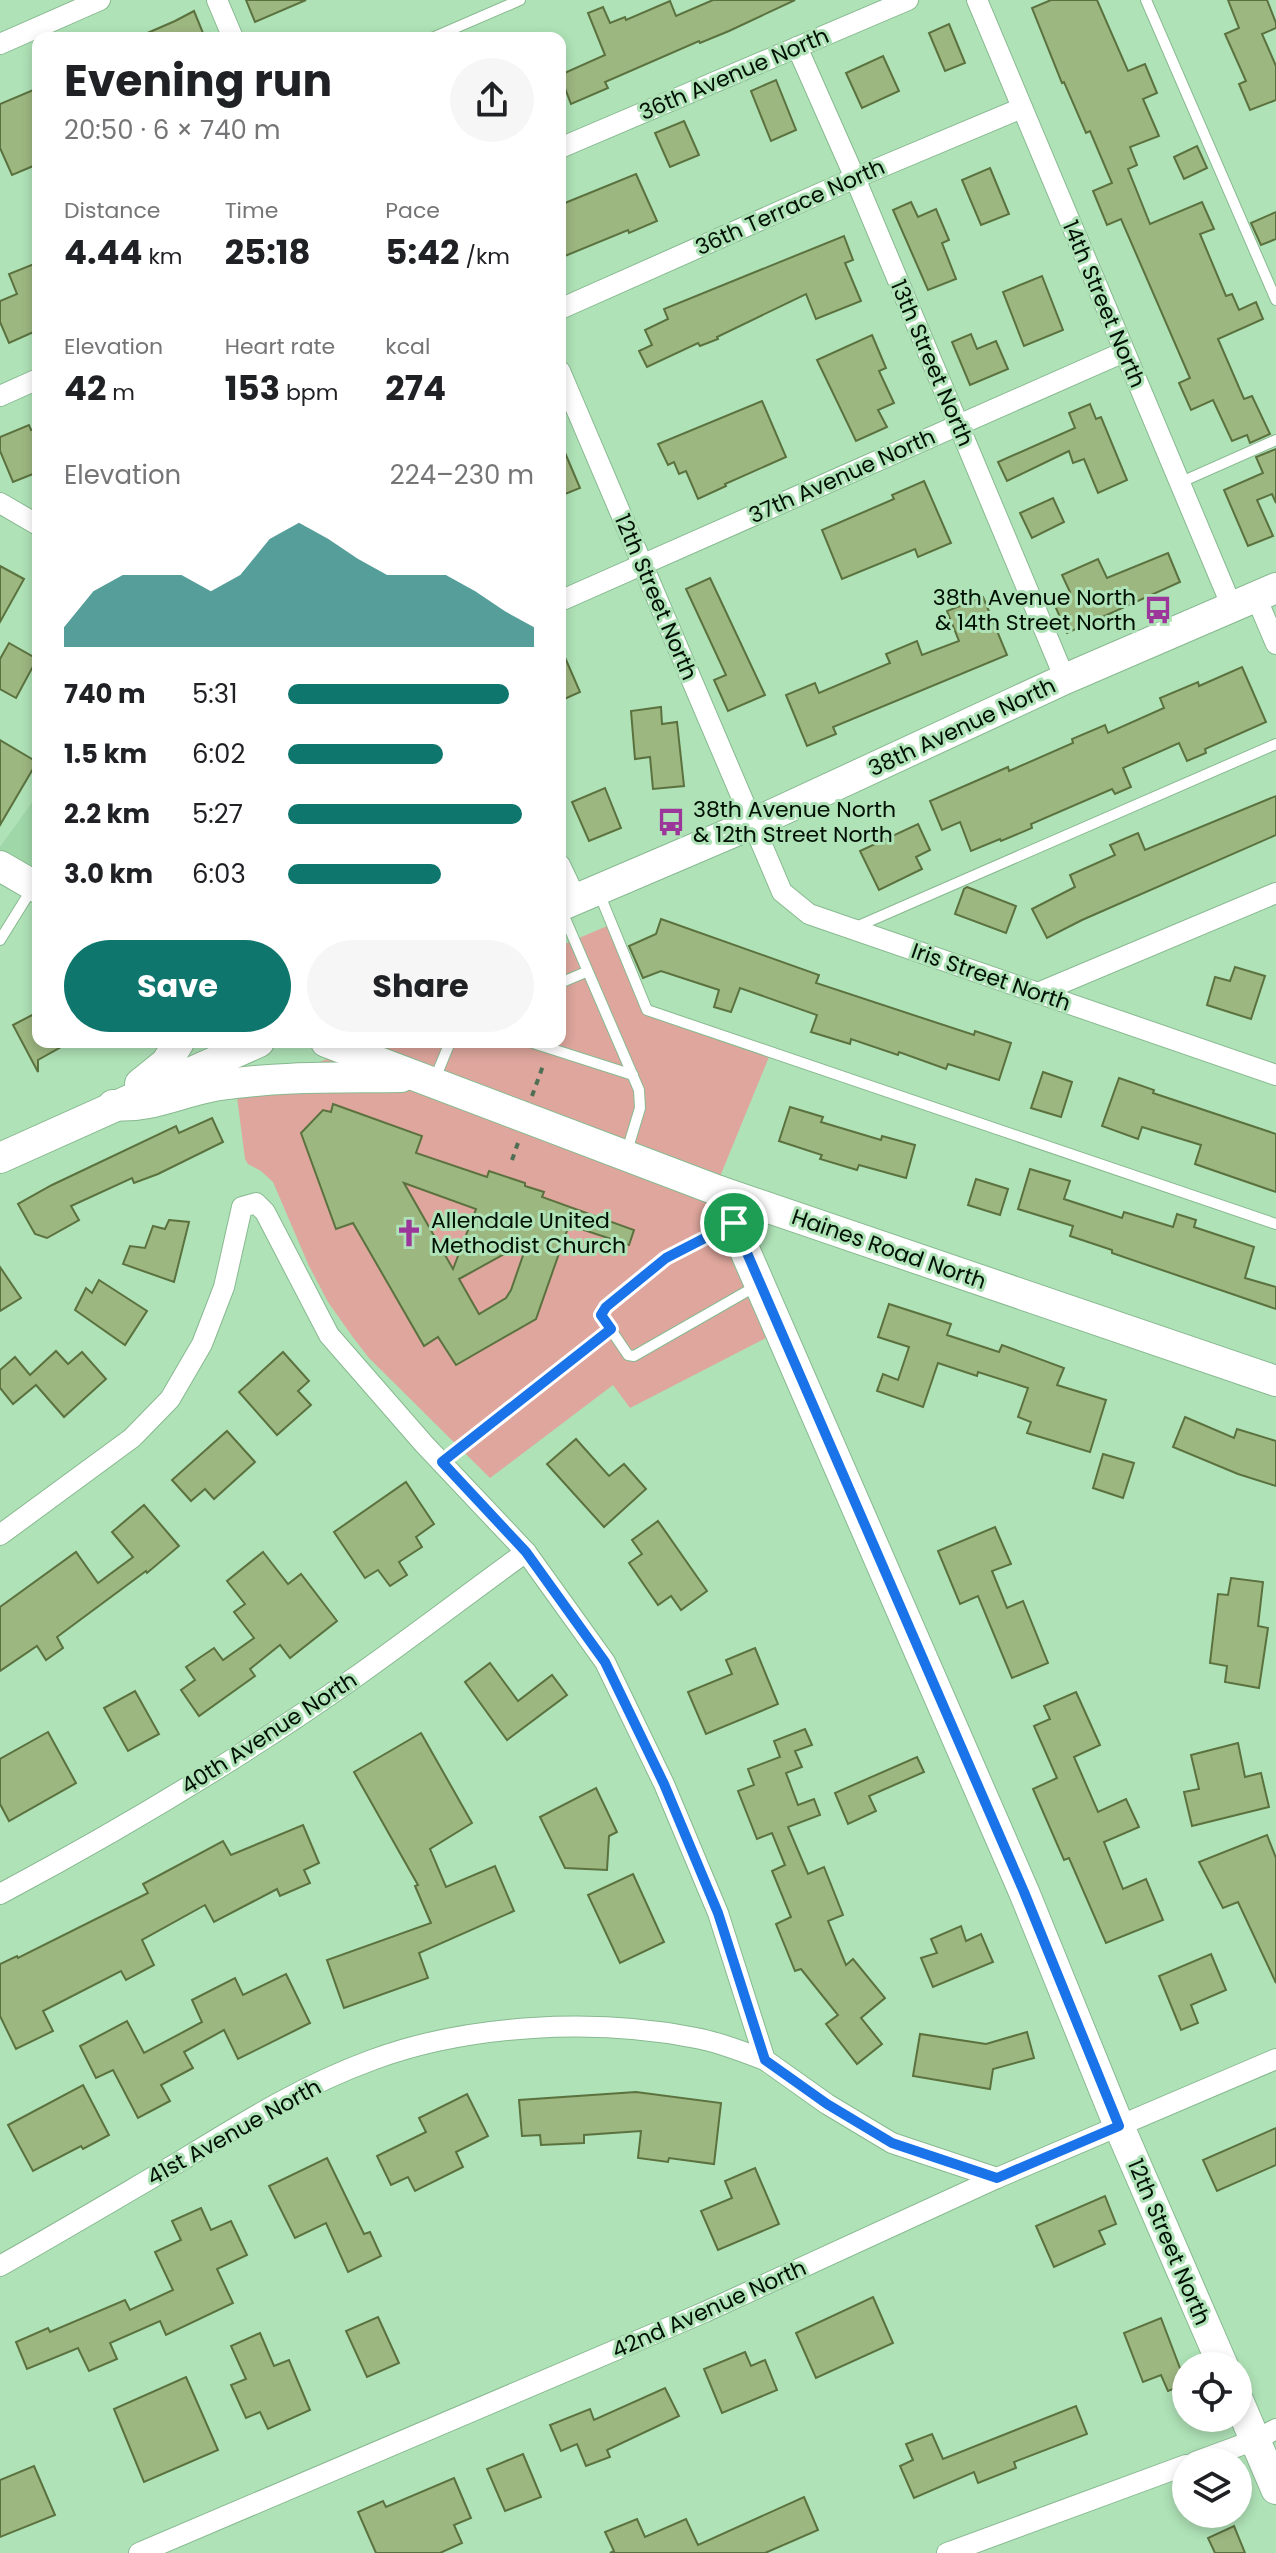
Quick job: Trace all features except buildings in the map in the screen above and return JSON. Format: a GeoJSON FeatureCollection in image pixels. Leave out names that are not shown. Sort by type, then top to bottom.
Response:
{"type":"FeatureCollection","features":[{"type":"Feature","properties":{"kind":"street"},"geometry":{"type":"LineString","coordinates":[[0,44],[100,0]]}},
{"type":"Feature","properties":{"kind":"street"},"geometry":{"type":"LineString","coordinates":[[217,0],[230,32]]}},
{"type":"Feature","properties":{"kind":"street","name":"36th Avenue North"},"geometry":{"type":"LineString","coordinates":[[566,145],[908,0]]}},
{"type":"Feature","properties":{"kind":"street","name":"14th Street North"},"geometry":{"type":"LineString","coordinates":[[977,0],[1179,483],[1255,597],[1276,644]]}},
{"type":"Feature","properties":{"kind":"street","name":"13th Street North"},"geometry":{"type":"LineString","coordinates":[[797,47],[1065,679]]}},
{"type":"Feature","properties":{"kind":"street","name":"36th Terrace North"},"geometry":{"type":"LineString","coordinates":[[566,306],[855,178],[1022,108]]}},
{"type":"Feature","properties":{"kind":"street","name":"37th Avenue North"},"geometry":{"type":"LineString","coordinates":[[566,598],[1124,352]]}},
{"type":"Feature","properties":{"kind":"street"},"geometry":{"type":"LineString","coordinates":[[0,396],[32,382]]}},
{"type":"Feature","properties":{"kind":"street","name":"12th Street North"},"geometry":{"type":"LineString","coordinates":[[566,385],[752,824]]}},
{"type":"Feature","properties":{"kind":"street"},"geometry":{"type":"LineString","coordinates":[[0,503],[32,522]]}},
{"type":"Feature","properties":{"kind":"street","name":"38th Avenue North"},"geometry":{"type":"LineString","coordinates":[[573,900],[752,824],[1065,679],[1255,597]]}},
{"type":"Feature","properties":{"kind":"street","name":"Iris Street North"},"geometry":{"type":"LineString","coordinates":[[752,824],[782,892],[809,914],[1276,1075]]}},
{"type":"Feature","properties":{"kind":"street"},"geometry":{"type":"LineString","coordinates":[[0,866],[32,885]]}},
{"type":"Feature","properties":{"kind":"street"},"geometry":{"type":"LineString","coordinates":[[566,881],[573,900]]}},
{"type":"Feature","properties":{"kind":"street"},"geometry":{"type":"LineString","coordinates":[[1038,993],[1276,893]]}},
{"type":"Feature","properties":{"kind":"street"},"geometry":{"type":"LineString","coordinates":[[113,1105],[166,1063],[175,1048]]}},
{"type":"Feature","properties":{"kind":"street"},"geometry":{"type":"LineString","coordinates":[[3,1154],[245,1048]]}},
{"type":"Feature","properties":{"kind":"street","name":"Haines Road North"},"geometry":{"type":"LineString","coordinates":[[342,1048],[719,1191],[1276,1381]]}},
{"type":"Feature","properties":{"kind":"street"},"geometry":{"type":"LineString","coordinates":[[390,1048],[392,1054],[426,1080]]}},
{"type":"Feature","properties":{"kind":"street"},"geometry":{"type":"LineString","coordinates":[[113,1105],[134,1107],[216,1085],[277,1077],[426,1080]]}},
{"type":"Feature","properties":{"kind":"street","name":"12th Street North"},"geometry":{"type":"LineString","coordinates":[[719,1191],[1024,1892],[1119,2126],[1217,2352]]}},
{"type":"Feature","properties":{"kind":"street"},"geometry":{"type":"LineString","coordinates":[[0,1535],[132,1438],[170,1399],[202,1344],[224,1287],[242,1207],[256,1203],[265,1212],[329,1335],[526,1552],[605,1662],[664,1784],[718,1913],[765,2060]]}},
{"type":"Feature","properties":{"kind":"street","name":"40th Avenue North"},"geometry":{"type":"LineString","coordinates":[[0,1894],[109,1835],[226,1763],[353,1679],[526,1552]]}},
{"type":"Feature","properties":{"kind":"street","name":"41st Avenue North"},"geometry":{"type":"LineString","coordinates":[[0,2266],[285,2098],[372,2060],[414,2047],[488,2032],[560,2028],[625,2029],[697,2038],[765,2060],[827,2104],[892,2143],[997,2178]]}},
{"type":"Feature","properties":{"kind":"street","name":"42nd Avenue North"},"geometry":{"type":"LineString","coordinates":[[139,2553],[705,2312],[997,2178],[1276,2059]]}},
{"type":"Feature","properties":{"kind":"street"},"geometry":{"type":"LineString","coordinates":[[1252,2417],[1266,2434],[1276,2489]]}},
{"type":"Feature","properties":{"kind":"street"},"geometry":{"type":"LineString","coordinates":[[1230,2448],[1266,2434]]}},
{"type":"Feature","properties":{"kind":"street"},"geometry":{"type":"LineString","coordinates":[[947,2553],[1172,2470]]}},
{"type":"Feature","properties":{"kind":"lane"},"geometry":{"type":"LineString","coordinates":[[446,32],[520,0]]}},
{"type":"Feature","properties":{"kind":"lane"},"geometry":{"type":"LineString","coordinates":[[1146,0],[1276,300]]}},
{"type":"Feature","properties":{"kind":"lane"},"geometry":{"type":"LineString","coordinates":[[1179,483],[1276,440]]}},
{"type":"Feature","properties":{"kind":"lane"},"geometry":{"type":"LineString","coordinates":[[852,929],[1276,744]]}},
{"type":"Feature","properties":{"kind":"lane"},"geometry":{"type":"LineString","coordinates":[[0,940],[32,893]]}},
{"type":"Feature","properties":{"kind":"lane"},"geometry":{"type":"LineString","coordinates":[[573,900],[586,972],[639,1090],[640,1108],[626,1156]]}},
{"type":"Feature","properties":{"kind":"lane"},"geometry":{"type":"LineString","coordinates":[[573,900],[647,1010],[1276,1224]]}},
{"type":"Feature","properties":{"kind":"lane"},"geometry":{"type":"LineString","coordinates":[[566,980],[586,972]]}},
{"type":"Feature","properties":{"kind":"lane"},"geometry":{"type":"LineString","coordinates":[[426,1080],[446,1048]]}},
{"type":"Feature","properties":{"kind":"lane"},"geometry":{"type":"LineString","coordinates":[[550,1048],[633,1075]]}},
{"type":"Feature","properties":{"kind":"lane"},"geometry":{"type":"LineString","coordinates":[[734,1223],[678,1251],[602,1311],[601,1315],[628,1355],[634,1356],[760,1284]]}},
{"type":"Feature","properties":{"kind":"lane"},"geometry":{"type":"LineString","coordinates":[[442,1462],[611,1329]]}},
{"type":"Feature","properties":{"kind":"path"},"geometry":{"type":"LineString","coordinates":[[531,1098],[550,1048]]}},
{"type":"Feature","properties":{"kind":"path"},"geometry":{"type":"LineString","coordinates":[[512,1160],[522,1131]]}},
{"type":"Feature","properties":{"kind":"shaded area"},"geometry":{"type":"Polygon","coordinates":[[[32,802],[32,871],[0,853],[0,847],[32,802]]]}},
{"type":"Feature","properties":{"kind":"shaded area"},"geometry":{"type":"Polygon","coordinates":[[[612,924],[647,1010],[771,1052],[708,1206],[766,1338],[630,1408],[613,1385],[490,1478],[369,1358],[328,1302],[273,1182],[245,1159],[237,1097],[353,1048],[566,1048],[566,943],[612,924]]]}},
{"type":"Feature","properties":{"kind":"place","name":"38th Avenue North & 14th Street North"},"geometry":{"type":"Point","coordinates":[1158,610]}},
{"type":"Feature","properties":{"kind":"place","name":"38th Avenue North & 12th Street North"},"geometry":{"type":"Point","coordinates":[671,822]}},
{"type":"Feature","properties":{"kind":"place","name":"Allendale United Methodist Church"},"geometry":{"type":"Point","coordinates":[409,1233]}},
{"type":"Feature","properties":{"kind":"route"},"geometry":{"type":"LineString","coordinates":[[734,1223],[829,1440],[877,1559],[1024,1892],[1119,2126],[997,2178],[892,2143],[827,2104],[765,2060],[718,1913],[664,1784],[605,1662],[526,1552],[442,1462],[611,1329],[601,1315],[606,1307],[666,1258],[734,1223]]}}]}
